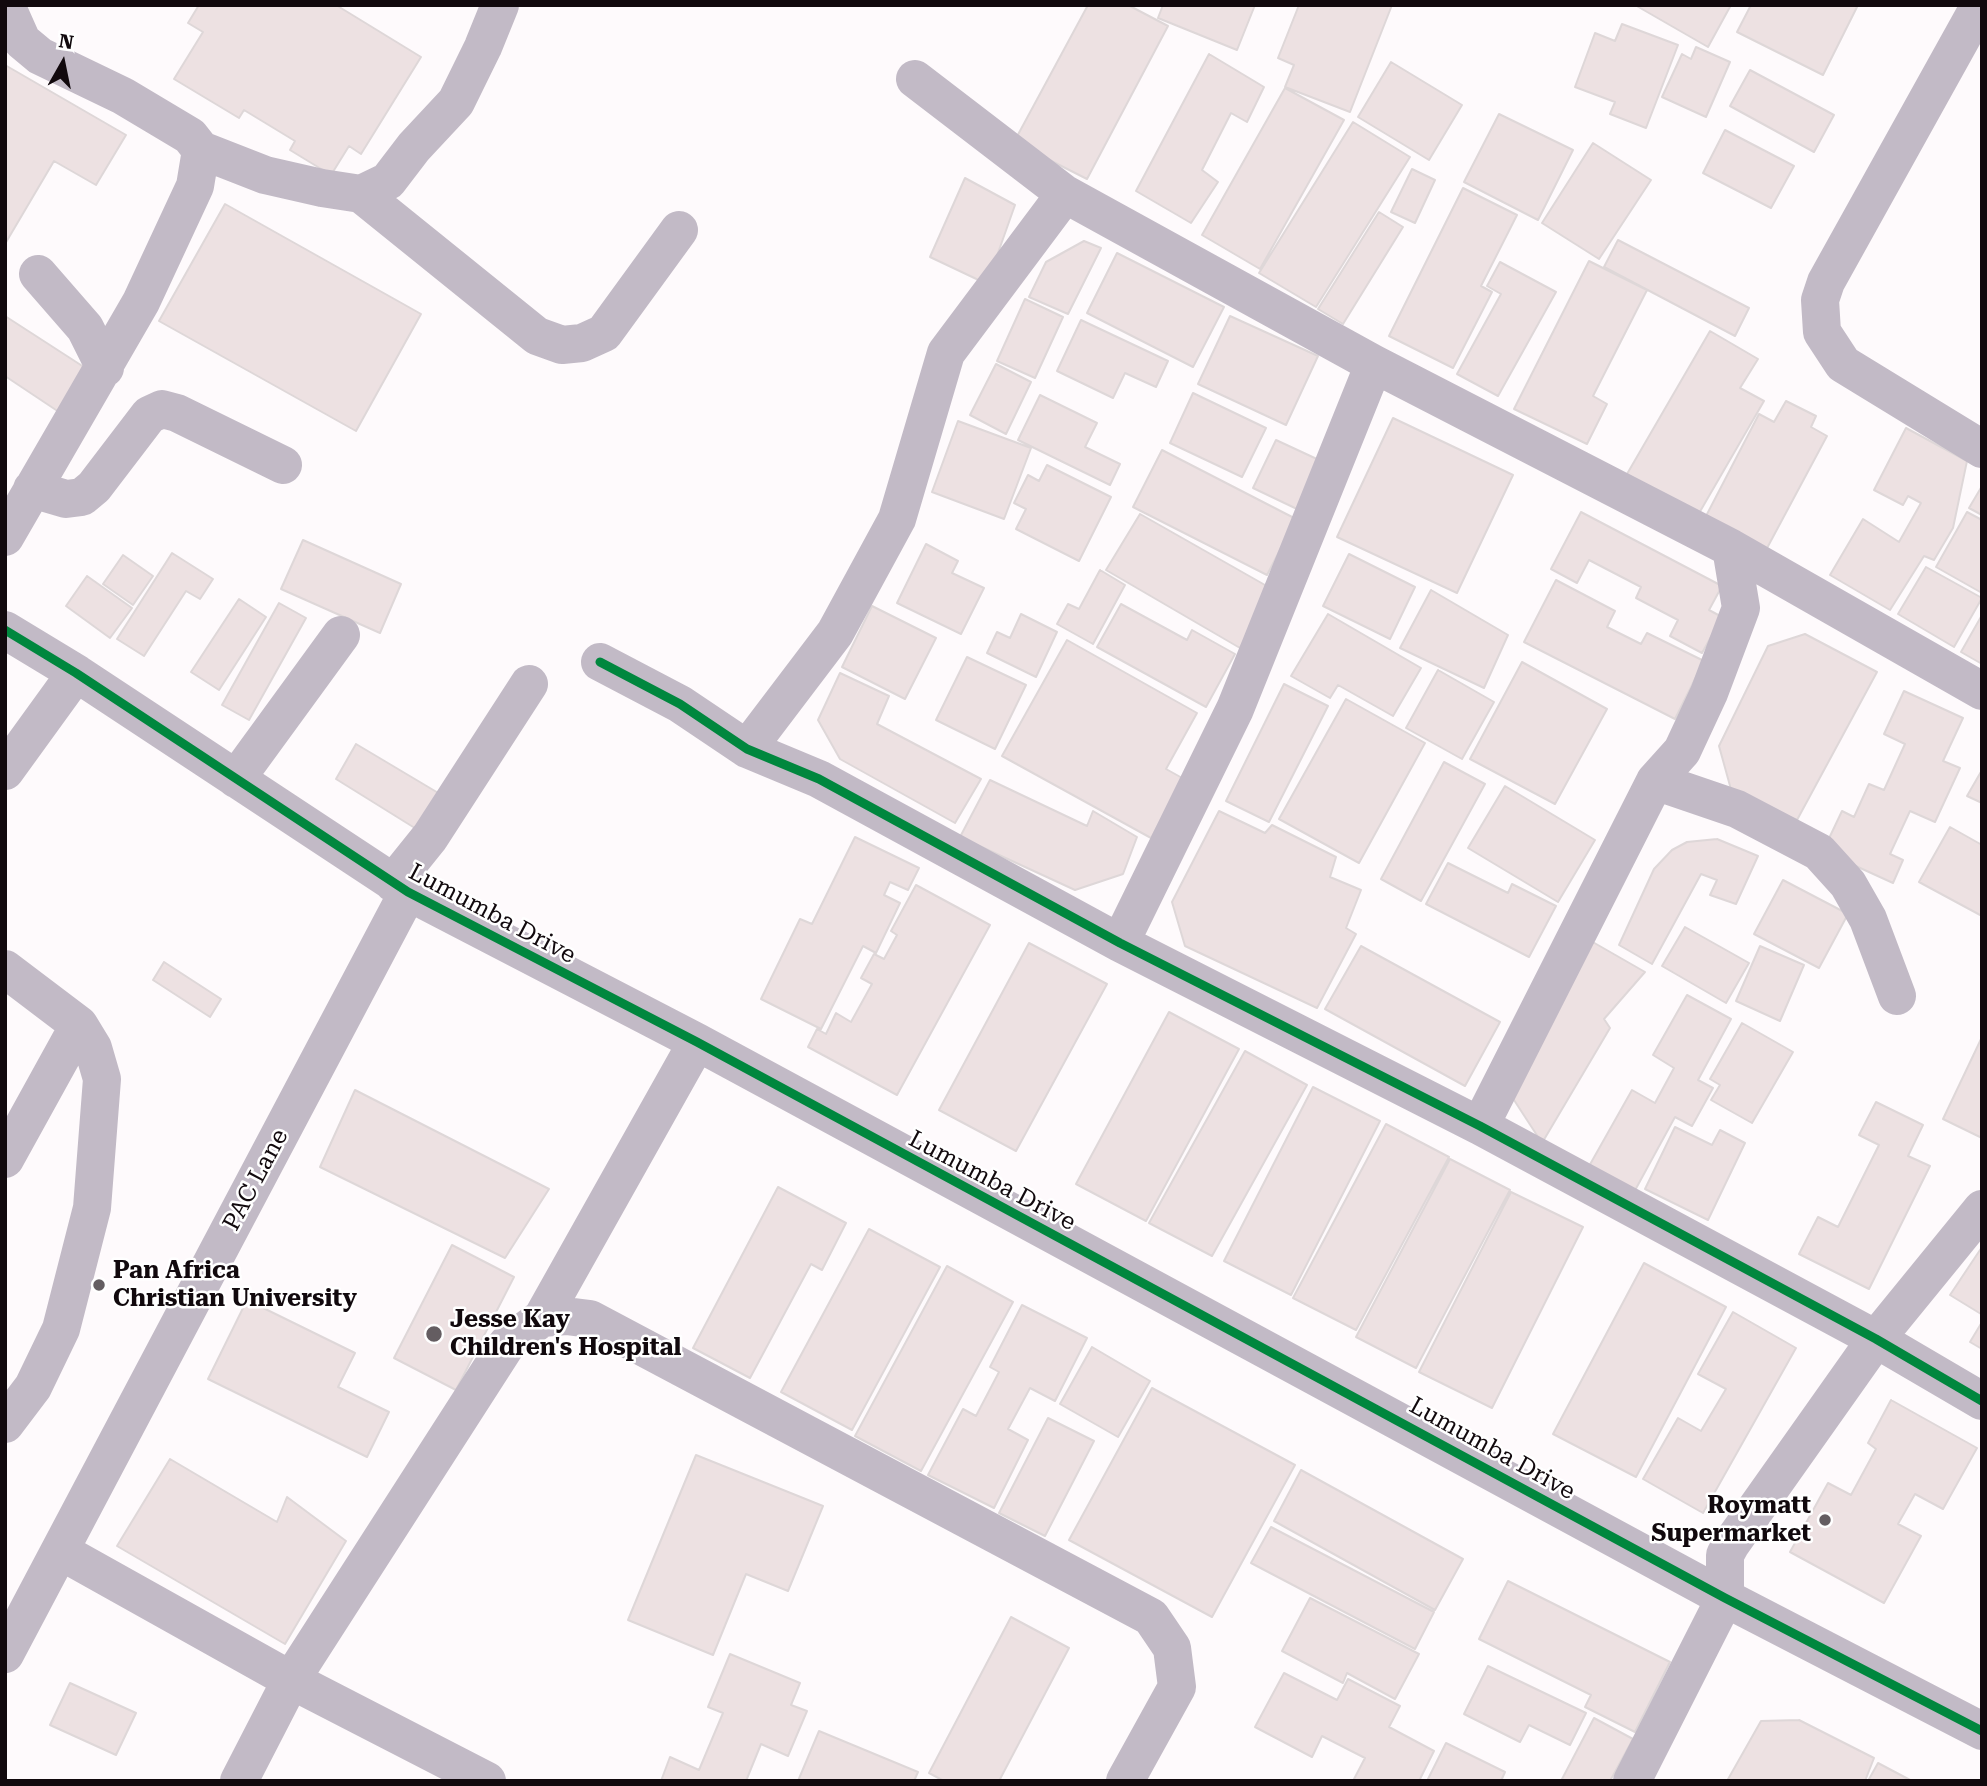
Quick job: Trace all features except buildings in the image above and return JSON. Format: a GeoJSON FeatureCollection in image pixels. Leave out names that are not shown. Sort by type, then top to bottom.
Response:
{"type":"FeatureCollection","features":[{"type":"Feature","properties":{"kind":"street"},"geometry":{"type":"LineString","coordinates":[[6,5],[22,41],[40,56],[123,96],[190,136],[201,150],[265,175],[361,194],[537,336],[562,345],[582,343],[604,333],[679,230]]}},
{"type":"Feature","properties":{"kind":"street"},"geometry":{"type":"LineString","coordinates":[[361,194],[388,181],[414,147],[456,102],[483,47],[499,5]]}},
{"type":"Feature","properties":{"kind":"street"},"geometry":{"type":"LineString","coordinates":[[1980,5],[1826,282],[1820,300],[1822,332],[1843,365],[1982,449]]}},
{"type":"Feature","properties":{"kind":"street"},"geometry":{"type":"LineString","coordinates":[[915,79],[1065,194],[1374,363],[1731,548],[1982,691]]}},
{"type":"Feature","properties":{"kind":"street"},"geometry":{"type":"LineString","coordinates":[[5,537],[141,302],[195,186],[201,150]]}},
{"type":"Feature","properties":{"kind":"street"},"geometry":{"type":"LineString","coordinates":[[747,749],[835,633],[897,519],[946,353],[1065,194]]}},
{"type":"Feature","properties":{"kind":"street"},"geometry":{"type":"LineString","coordinates":[[38,274],[85,328],[105,368]]}},
{"type":"Feature","properties":{"kind":"street"},"geometry":{"type":"LineString","coordinates":[[1120,943],[1236,709],[1374,363]]}},
{"type":"Feature","properties":{"kind":"street"},"geometry":{"type":"LineString","coordinates":[[32,489],[66,499],[82,497],[94,487],[149,415],[162,409],[177,413],[283,465]]}},
{"type":"Feature","properties":{"kind":"street"},"geometry":{"type":"LineString","coordinates":[[1480,1126],[1655,781],[1682,751],[1741,608],[1731,548]]}},
{"type":"Feature","properties":{"kind":"street","name":"Lumumba Drive"},"geometry":{"type":"LineString","coordinates":[[5,630],[76,673],[400,887],[697,1042],[1725,1598],[1982,1731]]}},
{"type":"Feature","properties":{"kind":"street"},"geometry":{"type":"LineString","coordinates":[[236,779],[341,635]]}},
{"type":"Feature","properties":{"kind":"street"},"geometry":{"type":"LineString","coordinates":[[600,662],[680,704],[747,749],[819,779],[1120,943],[1480,1126],[1875,1339],[1982,1401]]}},
{"type":"Feature","properties":{"kind":"street"},"geometry":{"type":"LineString","coordinates":[[5,771],[76,673]]}},
{"type":"Feature","properties":{"kind":"street","name":"PAC Lane"},"geometry":{"type":"LineString","coordinates":[[5,1654],[62,1552],[400,887],[530,684]]}},
{"type":"Feature","properties":{"kind":"street"},"geometry":{"type":"LineString","coordinates":[[1655,781],[1737,809],[1819,852],[1848,884],[1868,919],[1897,996]]}},
{"type":"Feature","properties":{"kind":"street"},"geometry":{"type":"LineString","coordinates":[[5,969],[79,1025],[93,1048],[102,1079],[92,1208],[61,1329],[33,1387],[5,1424]]}},
{"type":"Feature","properties":{"kind":"street"},"geometry":{"type":"LineString","coordinates":[[5,1158],[79,1025]]}},
{"type":"Feature","properties":{"kind":"street"},"geometry":{"type":"LineString","coordinates":[[239,1781],[291,1680],[507,1345],[542,1318],[697,1042]]}},
{"type":"Feature","properties":{"kind":"street"},"geometry":{"type":"LineString","coordinates":[[1632,1781],[1725,1598],[1725,1555],[1731,1544],[1875,1339],[1982,1209]]}},
{"type":"Feature","properties":{"kind":"street"},"geometry":{"type":"LineString","coordinates":[[542,1318],[590,1319],[1151,1617],[1172,1648],[1177,1688],[1125,1781]]}},
{"type":"Feature","properties":{"kind":"street"},"geometry":{"type":"LineString","coordinates":[[62,1552],[291,1680],[487,1781]]}},
{"type":"Feature","properties":{"kind":"cycle path"},"geometry":{"type":"LineString","coordinates":[[5,630],[76,673],[408,892],[697,1042],[1725,1598],[1982,1731]]}},
{"type":"Feature","properties":{"kind":"cycle path"},"geometry":{"type":"LineString","coordinates":[[600,662],[680,704],[747,749],[819,779],[1120,943],[1480,1126],[1876,1339],[1982,1401]]}},
{"type":"Feature","properties":{"kind":"place","name":"Pan Africa Christian University"},"geometry":{"type":"Point","coordinates":[99,1285]}},
{"type":"Feature","properties":{"kind":"place","name":"Jesse Kay Children's Hospital"},"geometry":{"type":"Point","coordinates":[434,1334]}},
{"type":"Feature","properties":{"kind":"place","name":"Roymatt Supermarket"},"geometry":{"type":"Point","coordinates":[1825,1520]}}]}
